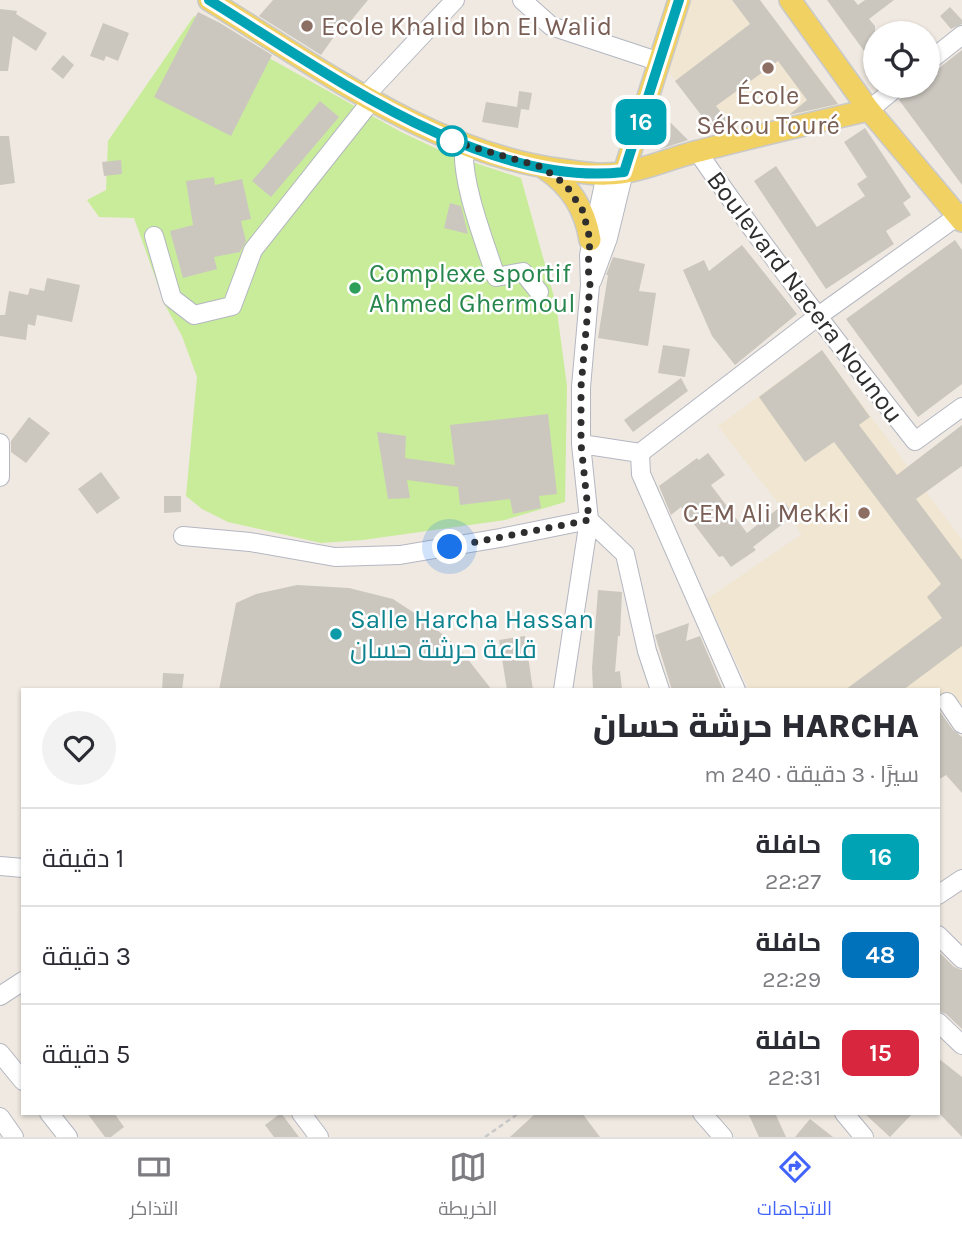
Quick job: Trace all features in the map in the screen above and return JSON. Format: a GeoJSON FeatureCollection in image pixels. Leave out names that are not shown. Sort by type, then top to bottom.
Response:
{"type":"FeatureCollection","features":[{"type":"Feature","properties":{"kind":"main road"},"geometry":{"type":"LineString","coordinates":[[209,0],[368,98],[431,131],[464,145],[542,167],[615,173],[869,110]]}},
{"type":"Feature","properties":{"kind":"main road"},"geometry":{"type":"LineString","coordinates":[[615,173],[660,62],[679,0]]}},
{"type":"Feature","properties":{"kind":"main road"},"geometry":{"type":"LineString","coordinates":[[790,0],[869,110],[961,217]]}},
{"type":"Feature","properties":{"kind":"main road"},"geometry":{"type":"LineString","coordinates":[[542,167],[566,185],[576,198],[588,225],[590,240]]}},
{"type":"Feature","properties":{"kind":"street"},"geometry":{"type":"LineString","coordinates":[[154,236],[172,298],[194,315],[232,306],[253,250],[368,98],[455,0]]}},
{"type":"Feature","properties":{"kind":"street"},"geometry":{"type":"LineString","coordinates":[[522,0],[551,26],[660,62]]}},
{"type":"Feature","properties":{"kind":"street"},"geometry":{"type":"LineString","coordinates":[[940,52],[962,34]]}},
{"type":"Feature","properties":{"kind":"street"},"geometry":{"type":"LineString","coordinates":[[869,110],[884,98]]}},
{"type":"Feature","properties":{"kind":"street"},"geometry":{"type":"LineString","coordinates":[[464,145],[463,159],[475,211],[496,276],[523,272],[539,292]]}},
{"type":"Feature","properties":{"kind":"street","name":"Boulevard Nacera Nounou"},"geometry":{"type":"LineString","coordinates":[[697,151],[747,224],[915,442],[962,407]]}},
{"type":"Feature","properties":{"kind":"street"},"geometry":{"type":"LineString","coordinates":[[563,688],[589,520],[581,444],[581,387],[590,285],[590,240],[615,173]]}},
{"type":"Feature","properties":{"kind":"street"},"geometry":{"type":"LineString","coordinates":[[590,285],[606,246],[615,173]]}},
{"type":"Feature","properties":{"kind":"street"},"geometry":{"type":"LineString","coordinates":[[581,444],[640,453],[817,317],[961,217]]}},
{"type":"Feature","properties":{"kind":"street"},"geometry":{"type":"LineString","coordinates":[[0,443],[0,477]]}},
{"type":"Feature","properties":{"kind":"street"},"geometry":{"type":"LineString","coordinates":[[640,453],[641,474],[735,688]]}},
{"type":"Feature","properties":{"kind":"street"},"geometry":{"type":"LineString","coordinates":[[183,536],[250,542],[335,557],[400,555],[589,520]]}},
{"type":"Feature","properties":{"kind":"street"},"geometry":{"type":"LineString","coordinates":[[589,520],[625,554],[647,651],[659,688]]}},
{"type":"Feature","properties":{"kind":"street"},"geometry":{"type":"LineString","coordinates":[[949,702],[962,724]]}},
{"type":"Feature","properties":{"kind":"street"},"geometry":{"type":"LineString","coordinates":[[0,866],[21,868]]}},
{"type":"Feature","properties":{"kind":"street"},"geometry":{"type":"LineString","coordinates":[[940,894],[962,880]]}},
{"type":"Feature","properties":{"kind":"street"},"geometry":{"type":"LineString","coordinates":[[940,937],[962,959]]}},
{"type":"Feature","properties":{"kind":"street"},"geometry":{"type":"LineString","coordinates":[[0,996],[21,982]]}},
{"type":"Feature","properties":{"kind":"street"},"geometry":{"type":"LineString","coordinates":[[940,1024],[962,1045]]}},
{"type":"Feature","properties":{"kind":"street"},"geometry":{"type":"LineString","coordinates":[[0,1053],[21,1079]]}},
{"type":"Feature","properties":{"kind":"street"},"geometry":{"type":"LineString","coordinates":[[51,1115],[68,1137]]}},
{"type":"Feature","properties":{"kind":"street"},"geometry":{"type":"LineString","coordinates":[[302,1115],[319,1137]]}},
{"type":"Feature","properties":{"kind":"street"},"geometry":{"type":"LineString","coordinates":[[704,1115],[723,1137]]}},
{"type":"Feature","properties":{"kind":"street"},"geometry":{"type":"LineString","coordinates":[[846,1115],[864,1137]]}},
{"type":"Feature","properties":{"kind":"street"},"geometry":{"type":"LineString","coordinates":[[0,1117],[14,1137]]}},
{"type":"Feature","properties":{"kind":"path"},"geometry":{"type":"LineString","coordinates":[[485,1137],[516,1115]]}},
{"type":"Feature","properties":{"kind":"shaded area"},"geometry":{"type":"Polygon","coordinates":[[[687,0],[760,0],[838,103],[839,108],[717,136],[668,71],[687,0]]]}},
{"type":"Feature","properties":{"kind":"shaded area","name":"CEM Ali Mekki"},"geometry":{"type":"Polygon","coordinates":[[[822,350],[962,540],[962,703],[940,712],[940,688],[749,688],[707,599],[802,534],[718,426],[822,350]]]}},
{"type":"Feature","properties":{"kind":"green space","name":"Complexe sportif Ahmed Ghermoul"},"geometry":{"type":"Polygon","coordinates":[[[194,16],[401,132],[448,154],[521,178],[556,304],[567,386],[565,502],[505,520],[363,540],[321,543],[228,522],[202,509],[186,496],[197,377],[182,336],[165,305],[134,218],[99,217],[87,200],[106,190],[108,141],[194,16]]]}},
{"type":"Feature","properties":{"kind":"building","name":"Ecole Khalid Ibn El Walid"},"geometry":{"type":"Polygon","coordinates":[[[273,0],[368,0],[349,23],[338,31],[321,55],[259,16],[273,0]]]}},
{"type":"Feature","properties":{"kind":"building"},"geometry":{"type":"Polygon","coordinates":[[[732,0],[760,0],[838,104],[789,115],[807,100],[778,61],[716,106],[734,128],[715,133],[675,81],[750,24],[732,0]]]}},
{"type":"Feature","properties":{"kind":"building"},"geometry":{"type":"Polygon","coordinates":[[[827,0],[854,0],[858,5],[865,0],[894,0],[869,19],[871,21],[863,21],[863,50],[827,0]]]}},
{"type":"Feature","properties":{"kind":"building"},"geometry":{"type":"Polygon","coordinates":[[[950,7],[962,20],[962,24],[951,29],[940,16],[950,7]]]}},
{"type":"Feature","properties":{"kind":"building"},"geometry":{"type":"Polygon","coordinates":[[[0,9],[17,11],[16,14],[47,33],[36,51],[13,36],[8,71],[0,71],[0,9]]]}},
{"type":"Feature","properties":{"kind":"building"},"geometry":{"type":"Polygon","coordinates":[[[198,12],[272,55],[231,136],[154,97],[198,12]]]}},
{"type":"Feature","properties":{"kind":"building"},"geometry":{"type":"Polygon","coordinates":[[[103,23],[129,33],[118,61],[106,56],[104,61],[90,56],[103,23]]]}},
{"type":"Feature","properties":{"kind":"building"},"geometry":{"type":"Polygon","coordinates":[[[962,50],[962,185],[899,100],[940,98],[940,67],[962,50]]]}},
{"type":"Feature","properties":{"kind":"building"},"geometry":{"type":"Polygon","coordinates":[[[63,55],[74,65],[63,79],[51,69],[63,55]]]}},
{"type":"Feature","properties":{"kind":"building"},"geometry":{"type":"Polygon","coordinates":[[[519,91],[532,93],[529,110],[521,109],[518,128],[482,122],[486,102],[517,107],[519,91]]]}},
{"type":"Feature","properties":{"kind":"building"},"geometry":{"type":"Polygon","coordinates":[[[320,101],[339,117],[271,197],[252,181],[320,101]]]}},
{"type":"Feature","properties":{"kind":"building"},"geometry":{"type":"Polygon","coordinates":[[[669,121],[688,140],[661,149],[651,135],[653,126],[669,121]]]}},
{"type":"Feature","properties":{"kind":"building"},"geometry":{"type":"Polygon","coordinates":[[[865,128],[911,197],[903,203],[911,215],[886,231],[894,244],[826,289],[754,181],[776,166],[817,227],[865,196],[857,184],[867,177],[844,142],[865,128]]]}},
{"type":"Feature","properties":{"kind":"building"},"geometry":{"type":"Polygon","coordinates":[[[0,136],[9,136],[15,183],[0,185],[0,136]]]}},
{"type":"Feature","properties":{"kind":"building"},"geometry":{"type":"Polygon","coordinates":[[[121,160],[122,174],[104,176],[102,162],[121,160]]]}},
{"type":"Feature","properties":{"kind":"building"},"geometry":{"type":"Polygon","coordinates":[[[214,177],[215,185],[242,179],[251,219],[241,221],[246,241],[240,252],[214,257],[217,269],[183,278],[170,231],[193,225],[186,181],[214,177]]]}},
{"type":"Feature","properties":{"kind":"building"},"geometry":{"type":"Polygon","coordinates":[[[450,203],[461,206],[468,234],[444,228],[450,203]]]}},
{"type":"Feature","properties":{"kind":"building"},"geometry":{"type":"Polygon","coordinates":[[[955,240],[962,250],[962,384],[918,417],[846,319],[955,240]]]}},
{"type":"Feature","properties":{"kind":"building"},"geometry":{"type":"Polygon","coordinates":[[[742,245],[797,314],[735,365],[712,336],[683,270],[704,260],[709,271],[742,245]]]}},
{"type":"Feature","properties":{"kind":"building"},"geometry":{"type":"Polygon","coordinates":[[[613,257],[645,264],[639,291],[656,293],[648,346],[598,338],[606,275],[613,257]]]}},
{"type":"Feature","properties":{"kind":"building"},"geometry":{"type":"Polygon","coordinates":[[[47,278],[80,285],[72,322],[37,315],[35,326],[28,324],[26,340],[0,336],[0,315],[5,315],[9,291],[28,295],[30,288],[44,291],[47,278]]]}},
{"type":"Feature","properties":{"kind":"building"},"geometry":{"type":"Polygon","coordinates":[[[663,345],[690,349],[685,377],[658,373],[663,345]]]}},
{"type":"Feature","properties":{"kind":"building"},"geometry":{"type":"Polygon","coordinates":[[[822,350],[870,417],[859,425],[897,475],[962,425],[962,466],[916,499],[962,560],[962,646],[906,688],[848,688],[942,618],[927,597],[941,584],[834,442],[805,462],[759,397],[822,350]]]}},
{"type":"Feature","properties":{"kind":"building"},"geometry":{"type":"Polygon","coordinates":[[[681,378],[688,391],[633,432],[624,420],[681,378]]]}},
{"type":"Feature","properties":{"kind":"building"},"geometry":{"type":"Polygon","coordinates":[[[548,414],[557,494],[539,496],[541,508],[513,514],[510,499],[460,505],[458,487],[407,480],[410,498],[388,499],[377,432],[406,436],[405,458],[455,465],[450,425],[548,414]]]}},
{"type":"Feature","properties":{"kind":"building"},"geometry":{"type":"Polygon","coordinates":[[[29,417],[50,433],[26,463],[11,452],[11,441],[29,417]]]}},
{"type":"Feature","properties":{"kind":"building"},"geometry":{"type":"Polygon","coordinates":[[[708,453],[725,475],[711,485],[747,533],[785,503],[794,515],[753,547],[756,550],[731,567],[723,556],[719,557],[681,507],[671,515],[659,486],[708,453]]]}},
{"type":"Feature","properties":{"kind":"building"},"geometry":{"type":"Polygon","coordinates":[[[101,472],[120,498],[97,514],[78,489],[101,472]]]}},
{"type":"Feature","properties":{"kind":"building"},"geometry":{"type":"Polygon","coordinates":[[[164,496],[181,496],[181,512],[164,513],[164,496]]]}},
{"type":"Feature","properties":{"kind":"building","name":"Salle Harcha Hassan قاعة حرشة حسان"},"geometry":{"type":"Polygon","coordinates":[[[297,585],[349,588],[393,599],[425,620],[459,648],[490,688],[219,688],[236,603],[256,594],[297,585]]]}},
{"type":"Feature","properties":{"kind":"building"},"geometry":{"type":"Polygon","coordinates":[[[598,590],[622,592],[615,672],[620,671],[622,688],[593,688],[598,590]]]}},
{"type":"Feature","properties":{"kind":"building"},"geometry":{"type":"Polygon","coordinates":[[[689,623],[686,641],[700,636],[722,688],[671,688],[655,635],[689,623]]]}},
{"type":"Feature","properties":{"kind":"building"},"geometry":{"type":"Polygon","coordinates":[[[525,636],[533,688],[507,688],[499,640],[525,636]]]}},
{"type":"Feature","properties":{"kind":"building"},"geometry":{"type":"Polygon","coordinates":[[[163,673],[184,674],[182,688],[162,688],[163,673]]]}},
{"type":"Feature","properties":{"kind":"building"},"geometry":{"type":"Polygon","coordinates":[[[940,712],[953,730],[962,737],[962,793],[946,775],[940,779],[940,712]]]}},
{"type":"Feature","properties":{"kind":"building"},"geometry":{"type":"Polygon","coordinates":[[[940,953],[954,967],[962,970],[962,1029],[940,1012],[940,953]]]}},
{"type":"Feature","properties":{"kind":"building"},"geometry":{"type":"Polygon","coordinates":[[[940,1060],[962,1077],[962,1137],[940,1114],[940,1060]]]}},
{"type":"Feature","properties":{"kind":"building"},"geometry":{"type":"Polygon","coordinates":[[[88,1115],[115,1115],[124,1127],[111,1137],[105,1137],[88,1115]]]}},
{"type":"Feature","properties":{"kind":"building"},"geometry":{"type":"Polygon","coordinates":[[[282,1115],[299,1137],[274,1137],[265,1125],[282,1115]]]}},
{"type":"Feature","properties":{"kind":"building"},"geometry":{"type":"Polygon","coordinates":[[[534,1115],[584,1115],[600,1137],[510,1137],[534,1115]]]}},
{"type":"Feature","properties":{"kind":"building"},"geometry":{"type":"Polygon","coordinates":[[[749,1115],[776,1115],[786,1137],[759,1137],[749,1115]]]}},
{"type":"Feature","properties":{"kind":"building"},"geometry":{"type":"Polygon","coordinates":[[[866,1115],[911,1115],[890,1137],[866,1115]]]}},
{"type":"Feature","properties":{"kind":"building"},"geometry":{"type":"Polygon","coordinates":[[[810,1119],[833,1137],[795,1137],[810,1119]]]}},
{"type":"Feature","properties":{"kind":"bus line","name":"16"},"geometry":{"type":"LineString","coordinates":[[209,0],[372,100],[452,141],[542,167],[606,174],[624,172],[679,0]]}},
{"type":"Feature","properties":{"kind":"place","name":"Ecole Khalid Ibn El Walid"},"geometry":{"type":"Point","coordinates":[307,26]}},
{"type":"Feature","properties":{"kind":"place","name":"École Sékou Touré"},"geometry":{"type":"Point","coordinates":[768,68]}},
{"type":"Feature","properties":{"kind":"place","name":"Complexe sportif Ahmed Ghermoul"},"geometry":{"type":"Point","coordinates":[355,288]}},
{"type":"Feature","properties":{"kind":"place","name":"CEM Ali Mekki"},"geometry":{"type":"Point","coordinates":[864,513]}},
{"type":"Feature","properties":{"kind":"place","name":"Salle Harcha Hassan قاعة حرشة حسان"},"geometry":{"type":"Point","coordinates":[336,634]}},
{"type":"Feature","properties":{"kind":"route"},"geometry":{"type":"LineString","coordinates":[[450,547],[589,520],[581,444],[581,387],[590,285],[590,240],[583,211],[566,185],[542,167],[452,141]]}}]}
